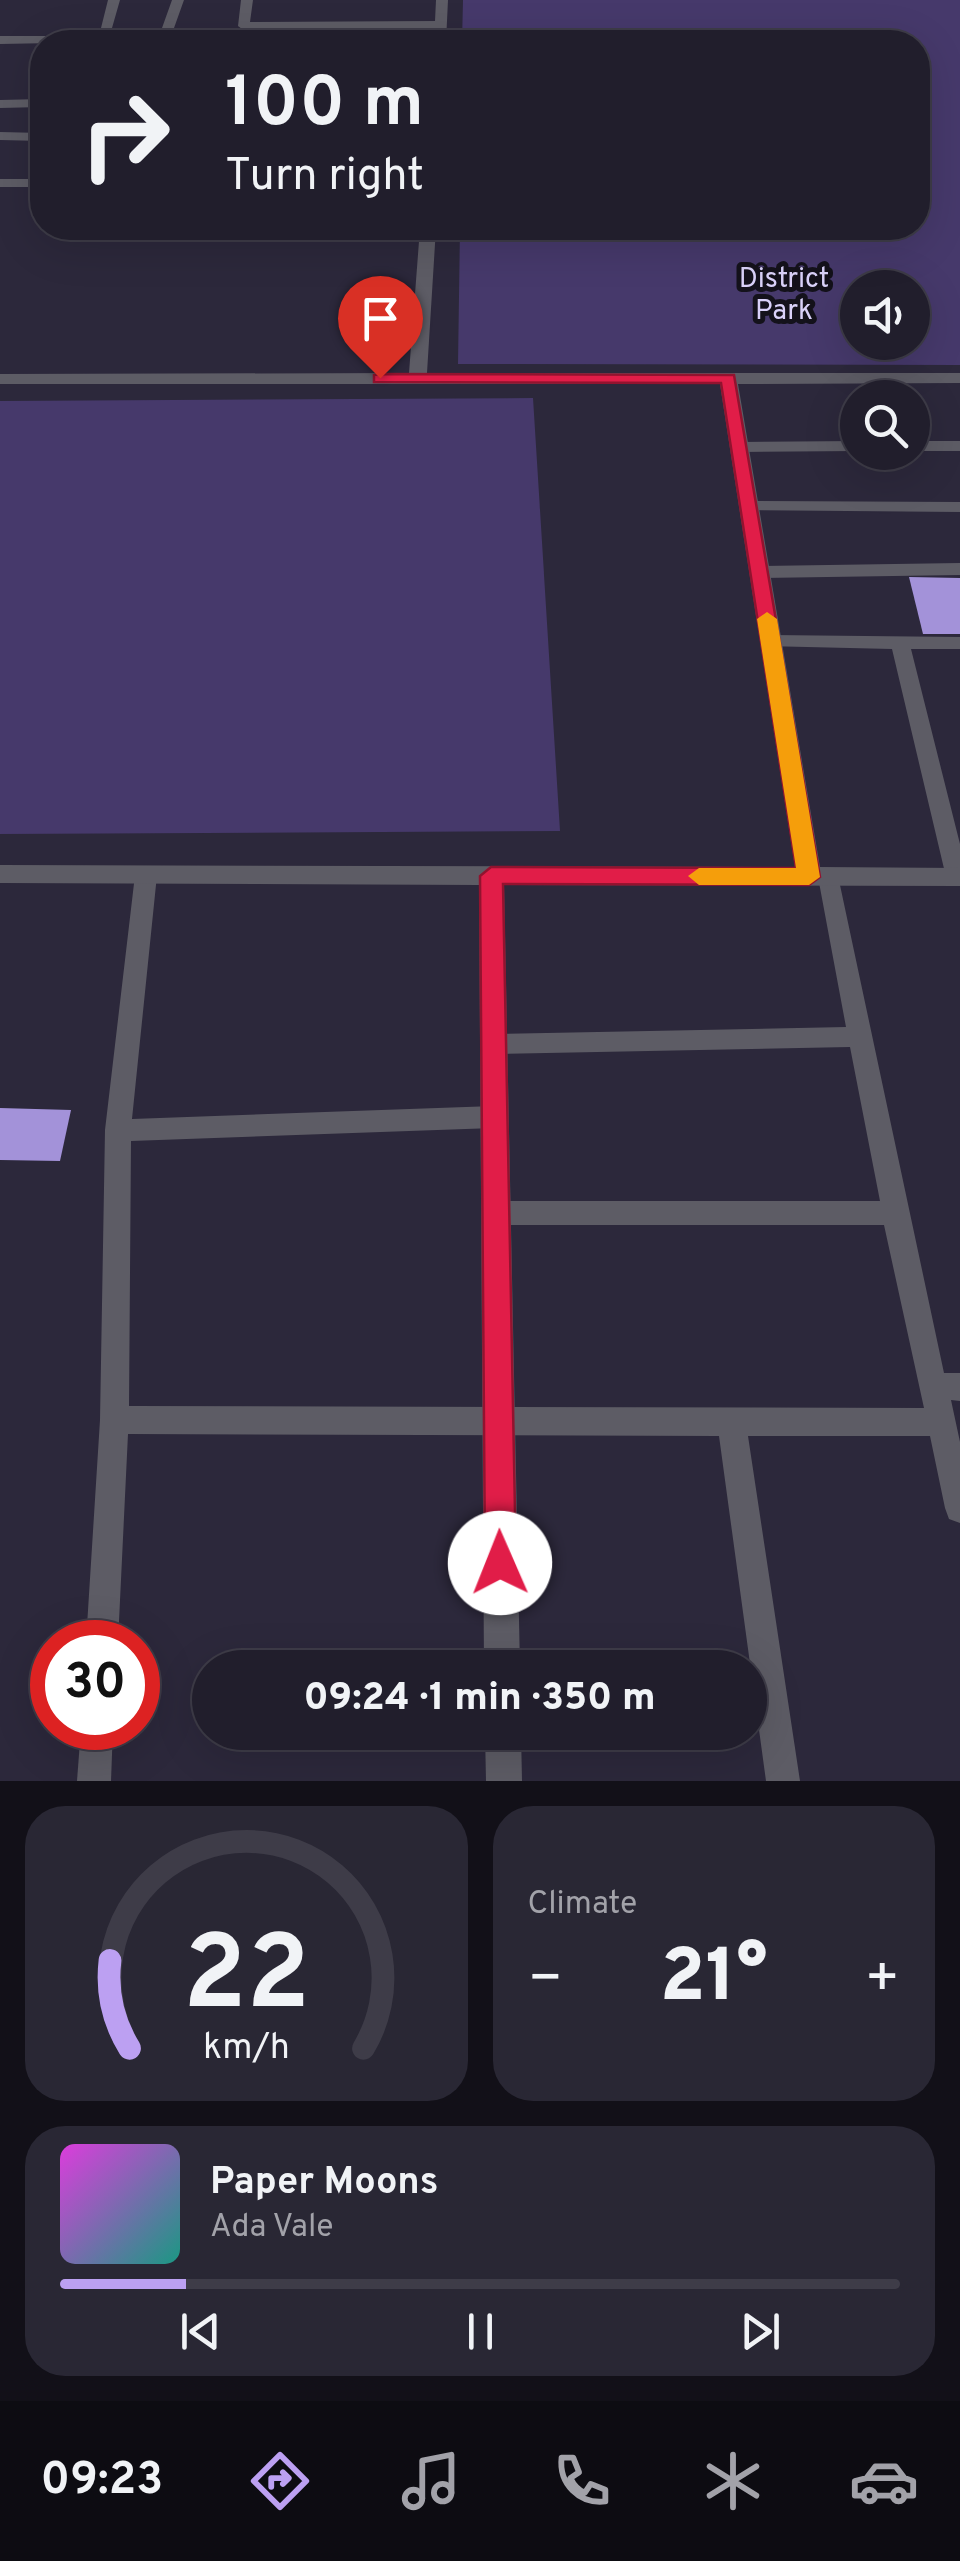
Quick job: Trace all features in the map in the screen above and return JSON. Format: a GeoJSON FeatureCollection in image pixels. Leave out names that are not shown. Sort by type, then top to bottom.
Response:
{"type":"FeatureCollection","features":[{"type":"Feature","properties":{"kind":"street"},"geometry":{"type":"LineString","coordinates":[[418,378],[427,240]]}},
{"type":"Feature","properties":{"kind":"street"},"geometry":{"type":"LineString","coordinates":[[728,378],[771,641],[819,877]]}},
{"type":"Feature","properties":{"kind":"street"},"geometry":{"type":"LineString","coordinates":[[0,379],[960,378]]}},
{"type":"Feature","properties":{"kind":"street"},"geometry":{"type":"LineString","coordinates":[[0,874],[959,877]]}},
{"type":"Feature","properties":{"kind":"street"},"geometry":{"type":"LineString","coordinates":[[491,876],[502,1650]]}},
{"type":"Feature","properties":{"kind":"street"},"geometry":{"type":"LineString","coordinates":[[503,1750],[504,1781]]}},
{"type":"Feature","properties":{"kind":"lane"},"geometry":{"type":"LineString","coordinates":[[114,0],[115,30]]}},
{"type":"Feature","properties":{"kind":"lane"},"geometry":{"type":"LineString","coordinates":[[168,30],[178,0]]}},
{"type":"Feature","properties":{"kind":"lane"},"geometry":{"type":"LineString","coordinates":[[247,0],[244,30],[441,25]]}},
{"type":"Feature","properties":{"kind":"lane"},"geometry":{"type":"LineString","coordinates":[[441,30],[442,0]]}},
{"type":"Feature","properties":{"kind":"lane"},"geometry":{"type":"LineString","coordinates":[[0,40],[30,40]]}},
{"type":"Feature","properties":{"kind":"lane"},"geometry":{"type":"LineString","coordinates":[[0,104],[30,103]]}},
{"type":"Feature","properties":{"kind":"lane"},"geometry":{"type":"LineString","coordinates":[[0,136],[30,137]]}},
{"type":"Feature","properties":{"kind":"lane"},"geometry":{"type":"LineString","coordinates":[[0,183],[30,183]]}},
{"type":"Feature","properties":{"kind":"lane"},"geometry":{"type":"LineString","coordinates":[[740,447],[840,446]]}},
{"type":"Feature","properties":{"kind":"lane"},"geometry":{"type":"LineString","coordinates":[[930,446],[960,446]]}},
{"type":"Feature","properties":{"kind":"lane"},"geometry":{"type":"LineString","coordinates":[[749,506],[960,507]]}},
{"type":"Feature","properties":{"kind":"lane"},"geometry":{"type":"LineString","coordinates":[[760,572],[960,569]]}},
{"type":"Feature","properties":{"kind":"lane"},"geometry":{"type":"LineString","coordinates":[[771,641],[960,643]]}},
{"type":"Feature","properties":{"kind":"lane"},"geometry":{"type":"LineString","coordinates":[[900,642],[959,877]]}},
{"type":"Feature","properties":{"kind":"lane"},"geometry":{"type":"LineString","coordinates":[[103,1620],[114,1420],[118,1130],[146,875]]}},
{"type":"Feature","properties":{"kind":"lane"},"geometry":{"type":"LineString","coordinates":[[819,877],[860,1037],[895,1213],[946,1386],[941,1422],[960,1508]]}},
{"type":"Feature","properties":{"kind":"lane"},"geometry":{"type":"LineString","coordinates":[[493,1044],[860,1037]]}},
{"type":"Feature","properties":{"kind":"lane"},"geometry":{"type":"LineString","coordinates":[[118,1130],[494,1116]]}},
{"type":"Feature","properties":{"kind":"lane"},"geometry":{"type":"LineString","coordinates":[[496,1213],[895,1213]]}},
{"type":"Feature","properties":{"kind":"lane"},"geometry":{"type":"LineString","coordinates":[[114,1420],[941,1422]]}},
{"type":"Feature","properties":{"kind":"lane"},"geometry":{"type":"LineString","coordinates":[[732,1424],[783,1781]]}},
{"type":"Feature","properties":{"kind":"lane"},"geometry":{"type":"LineString","coordinates":[[94,1781],[96,1750]]}},
{"type":"Feature","properties":{"kind":"green space","name":"District Park"},"geometry":{"type":"Polygon","coordinates":[[[463,0],[960,0],[960,365],[458,364],[460,240],[930,240],[930,30],[462,30],[463,0]]]}},
{"type":"Feature","properties":{"kind":"green space"},"geometry":{"type":"Polygon","coordinates":[[[533,398],[560,831],[0,834],[0,401],[533,398]]]}},
{"type":"Feature","properties":{"kind":"building"},"geometry":{"type":"Polygon","coordinates":[[[909,577],[960,578],[960,634],[923,634],[909,577]]]}},
{"type":"Feature","properties":{"kind":"building"},"geometry":{"type":"Polygon","coordinates":[[[0,1108],[71,1110],[60,1161],[0,1160],[0,1108]]]}},
{"type":"Feature","properties":{"kind":"slow traffic"},"geometry":{"type":"LineString","coordinates":[[699,876],[809,877],[767,619]]}},
{"type":"Feature","properties":{"kind":"route"},"geometry":{"type":"LineString","coordinates":[[380,378],[728,378],[809,877],[491,876],[500,1563]]}}]}
